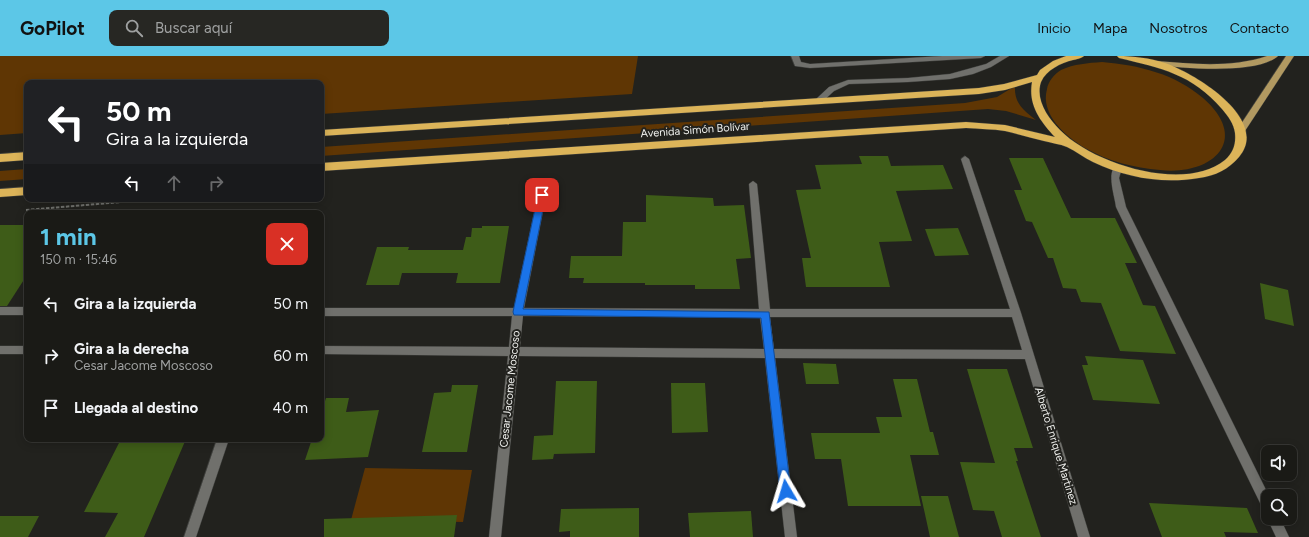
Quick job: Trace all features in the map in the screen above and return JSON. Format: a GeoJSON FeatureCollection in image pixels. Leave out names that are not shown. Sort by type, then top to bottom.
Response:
{"type":"FeatureCollection","features":[{"type":"Feature","properties":{"kind":"highway"},"geometry":{"type":"LineString","coordinates":[[1047,68],[1048,56]]}},
{"type":"Feature","properties":{"kind":"highway"},"geometry":{"type":"LineString","coordinates":[[1079,56],[1069,57],[1047,68],[1039,77],[1034,89],[1036,102],[1042,116],[1054,130],[1070,144],[1092,158],[1118,168],[1146,176],[1166,178],[1198,176],[1218,170],[1232,160],[1240,147],[1240,132],[1234,116],[1220,100],[1202,85],[1186,76],[1156,63],[1133,57],[1122,56]]}},
{"type":"Feature","properties":{"kind":"highway","name":"Avenida Simón Bolívar"},"geometry":{"type":"LineString","coordinates":[[324,133],[979,90],[1005,87],[1039,77]]}},
{"type":"Feature","properties":{"kind":"highway","name":"Avenida Simón Bolívar"},"geometry":{"type":"LineString","coordinates":[[324,167],[890,129],[966,126],[1005,128],[1070,144]]}},
{"type":"Feature","properties":{"kind":"highway"},"geometry":{"type":"LineString","coordinates":[[0,158],[24,156]]}},
{"type":"Feature","properties":{"kind":"highway"},"geometry":{"type":"LineString","coordinates":[[0,193],[24,191]]}},
{"type":"Feature","properties":{"kind":"main road"},"geometry":{"type":"LineString","coordinates":[[1156,63],[1224,67],[1240,66],[1274,56]]}},
{"type":"Feature","properties":{"kind":"main road"},"geometry":{"type":"LineString","coordinates":[[1240,132],[1290,56]]}},
{"type":"Feature","properties":{"kind":"street"},"geometry":{"type":"LineString","coordinates":[[795,56],[798,64],[810,66],[981,56]]}},
{"type":"Feature","properties":{"kind":"street"},"geometry":{"type":"LineString","coordinates":[[818,101],[824,93],[835,86],[848,82],[942,77],[968,74],[993,65],[1006,56]]}},
{"type":"Feature","properties":{"kind":"street","name":"Alberto Enrique Martinez"},"geometry":{"type":"LineString","coordinates":[[965,159],[1016,314],[1084,537]]}},
{"type":"Feature","properties":{"kind":"street"},"geometry":{"type":"LineString","coordinates":[[1118,168],[1115,178],[1120,207],[1261,493]]}},
{"type":"Feature","properties":{"kind":"street"},"geometry":{"type":"LineString","coordinates":[[754,184],[766,314],[791,537]]}},
{"type":"Feature","properties":{"kind":"street","name":"Cesar Jacome Moscoso"},"geometry":{"type":"LineString","coordinates":[[495,537],[518,312],[542,195]]}},
{"type":"Feature","properties":{"kind":"street"},"geometry":{"type":"LineString","coordinates":[[0,311],[24,311]]}},
{"type":"Feature","properties":{"kind":"street"},"geometry":{"type":"LineString","coordinates":[[324,312],[1016,314]]}},
{"type":"Feature","properties":{"kind":"street"},"geometry":{"type":"LineString","coordinates":[[0,350],[24,350]]}},
{"type":"Feature","properties":{"kind":"street"},"geometry":{"type":"LineString","coordinates":[[324,350],[1028,355]]}},
{"type":"Feature","properties":{"kind":"street"},"geometry":{"type":"LineString","coordinates":[[190,536],[222,442]]}},
{"type":"Feature","properties":{"kind":"street"},"geometry":{"type":"LineString","coordinates":[[1277,525],[1283,537]]}},
{"type":"Feature","properties":{"kind":"path"},"geometry":{"type":"LineString","coordinates":[[24,210],[120,202]]}},
{"type":"Feature","properties":{"kind":"shaded area"},"geometry":{"type":"Polygon","coordinates":[[[0,56],[638,56],[632,94],[324,114],[324,80],[24,80],[24,133],[0,135],[0,56]]]}},
{"type":"Feature","properties":{"kind":"shaded area"},"geometry":{"type":"Polygon","coordinates":[[[1102,62],[1143,68],[1156,72],[1181,83],[1203,98],[1217,114],[1224,128],[1224,141],[1219,152],[1209,161],[1195,167],[1178,170],[1160,170],[1121,163],[1094,153],[1077,143],[1062,131],[1051,115],[1047,107],[1047,89],[1052,78],[1061,70],[1081,64],[1102,62]]]}},
{"type":"Feature","properties":{"kind":"shaded area"},"geometry":{"type":"Polygon","coordinates":[[[1015,86],[1016,97],[1020,106],[1036,120],[1006,111],[988,109],[324,156],[324,147],[965,103],[997,97],[1015,86]]]}},
{"type":"Feature","properties":{"kind":"shaded area"},"geometry":{"type":"Polygon","coordinates":[[[24,169],[24,179],[0,181],[0,171],[24,169]]]}},
{"type":"Feature","properties":{"kind":"shaded area"},"geometry":{"type":"Polygon","coordinates":[[[365,468],[472,470],[463,522],[351,520],[365,468]]]}},
{"type":"Feature","properties":{"kind":"building"},"geometry":{"type":"Polygon","coordinates":[[[859,156],[888,156],[891,166],[943,165],[953,189],[896,191],[912,241],[879,242],[890,287],[806,287],[802,258],[811,258],[796,190],[821,189],[815,165],[862,164],[859,156]]]}},
{"type":"Feature","properties":{"kind":"building"},"geometry":{"type":"Polygon","coordinates":[[[1009,158],[1043,158],[1071,218],[1115,218],[1137,263],[1125,263],[1143,305],[1155,306],[1176,354],[1120,351],[1101,303],[1081,302],[1076,289],[1063,288],[1053,258],[1048,258],[1032,222],[1026,221],[1014,190],[1022,190],[1009,158]]]}},
{"type":"Feature","properties":{"kind":"building"},"geometry":{"type":"Polygon","coordinates":[[[646,195],[713,198],[714,206],[744,205],[751,258],[736,259],[740,289],[695,289],[695,285],[645,285],[645,283],[583,283],[584,278],[569,278],[571,256],[622,256],[623,222],[646,222],[646,195]]]}},
{"type":"Feature","properties":{"kind":"building"},"geometry":{"type":"Polygon","coordinates":[[[0,225],[24,225],[24,280],[7,306],[0,306],[0,225]]]}},
{"type":"Feature","properties":{"kind":"building"},"geometry":{"type":"Polygon","coordinates":[[[482,226],[509,226],[500,283],[456,283],[458,273],[402,273],[399,285],[366,285],[377,247],[409,247],[408,250],[463,250],[466,237],[471,237],[472,228],[482,228],[482,226]]]}},
{"type":"Feature","properties":{"kind":"building"},"geometry":{"type":"Polygon","coordinates":[[[958,228],[969,255],[935,256],[925,229],[958,228]]]}},
{"type":"Feature","properties":{"kind":"building"},"geometry":{"type":"Polygon","coordinates":[[[1260,283],[1288,290],[1294,326],[1265,319],[1260,283]]]}},
{"type":"Feature","properties":{"kind":"building"},"geometry":{"type":"Polygon","coordinates":[[[1085,356],[1143,360],[1160,404],[1093,400],[1082,365],[1088,365],[1085,356]]]}},
{"type":"Feature","properties":{"kind":"building"},"geometry":{"type":"Polygon","coordinates":[[[803,363],[836,364],[839,384],[806,384],[803,363]]]}},
{"type":"Feature","properties":{"kind":"building"},"geometry":{"type":"Polygon","coordinates":[[[967,369],[1007,369],[1033,448],[1014,448],[1018,461],[1016,461],[1041,537],[1002,537],[994,511],[973,510],[960,462],[995,463],[967,369]]]}},
{"type":"Feature","properties":{"kind":"building"},"geometry":{"type":"Polygon","coordinates":[[[893,379],[917,379],[930,432],[933,432],[939,455],[910,455],[921,506],[848,506],[841,459],[815,459],[811,433],[880,433],[876,417],[902,417],[893,379]]]}},
{"type":"Feature","properties":{"kind":"building"},"geometry":{"type":"Polygon","coordinates":[[[556,381],[597,381],[595,453],[554,454],[553,459],[532,460],[534,436],[553,435],[556,381]]]}},
{"type":"Feature","properties":{"kind":"building"},"geometry":{"type":"Polygon","coordinates":[[[671,383],[705,383],[708,432],[672,433],[671,383]]]}},
{"type":"Feature","properties":{"kind":"building"},"geometry":{"type":"Polygon","coordinates":[[[452,385],[478,385],[467,452],[422,452],[434,393],[451,392],[452,385]]]}},
{"type":"Feature","properties":{"kind":"building"},"geometry":{"type":"Polygon","coordinates":[[[326,398],[349,398],[346,412],[379,410],[368,457],[305,460],[311,442],[324,442],[324,404],[326,398]]]}},
{"type":"Feature","properties":{"kind":"building"},"geometry":{"type":"Polygon","coordinates":[[[119,442],[185,442],[144,537],[105,537],[118,513],[84,512],[119,442]]]}},
{"type":"Feature","properties":{"kind":"building"},"geometry":{"type":"Polygon","coordinates":[[[921,496],[948,496],[959,537],[930,537],[921,496]]]}},
{"type":"Feature","properties":{"kind":"building"},"geometry":{"type":"Polygon","coordinates":[[[1149,503],[1247,508],[1258,533],[1224,532],[1226,537],[1162,537],[1149,503]]]}},
{"type":"Feature","properties":{"kind":"building"},"geometry":{"type":"Polygon","coordinates":[[[639,508],[639,537],[570,537],[570,531],[559,532],[561,509],[639,508]]]}},
{"type":"Feature","properties":{"kind":"building"},"geometry":{"type":"Polygon","coordinates":[[[751,511],[753,537],[690,537],[688,513],[751,511]]]}},
{"type":"Feature","properties":{"kind":"building"},"geometry":{"type":"Polygon","coordinates":[[[457,515],[454,537],[324,537],[324,519],[457,515]]]}},
{"type":"Feature","properties":{"kind":"building"},"geometry":{"type":"Polygon","coordinates":[[[0,516],[39,516],[28,537],[0,537],[0,516]]]}},
{"type":"Feature","properties":{"kind":"route"},"geometry":{"type":"LineString","coordinates":[[542,195],[518,312],[766,314],[786,491]]}}]}
